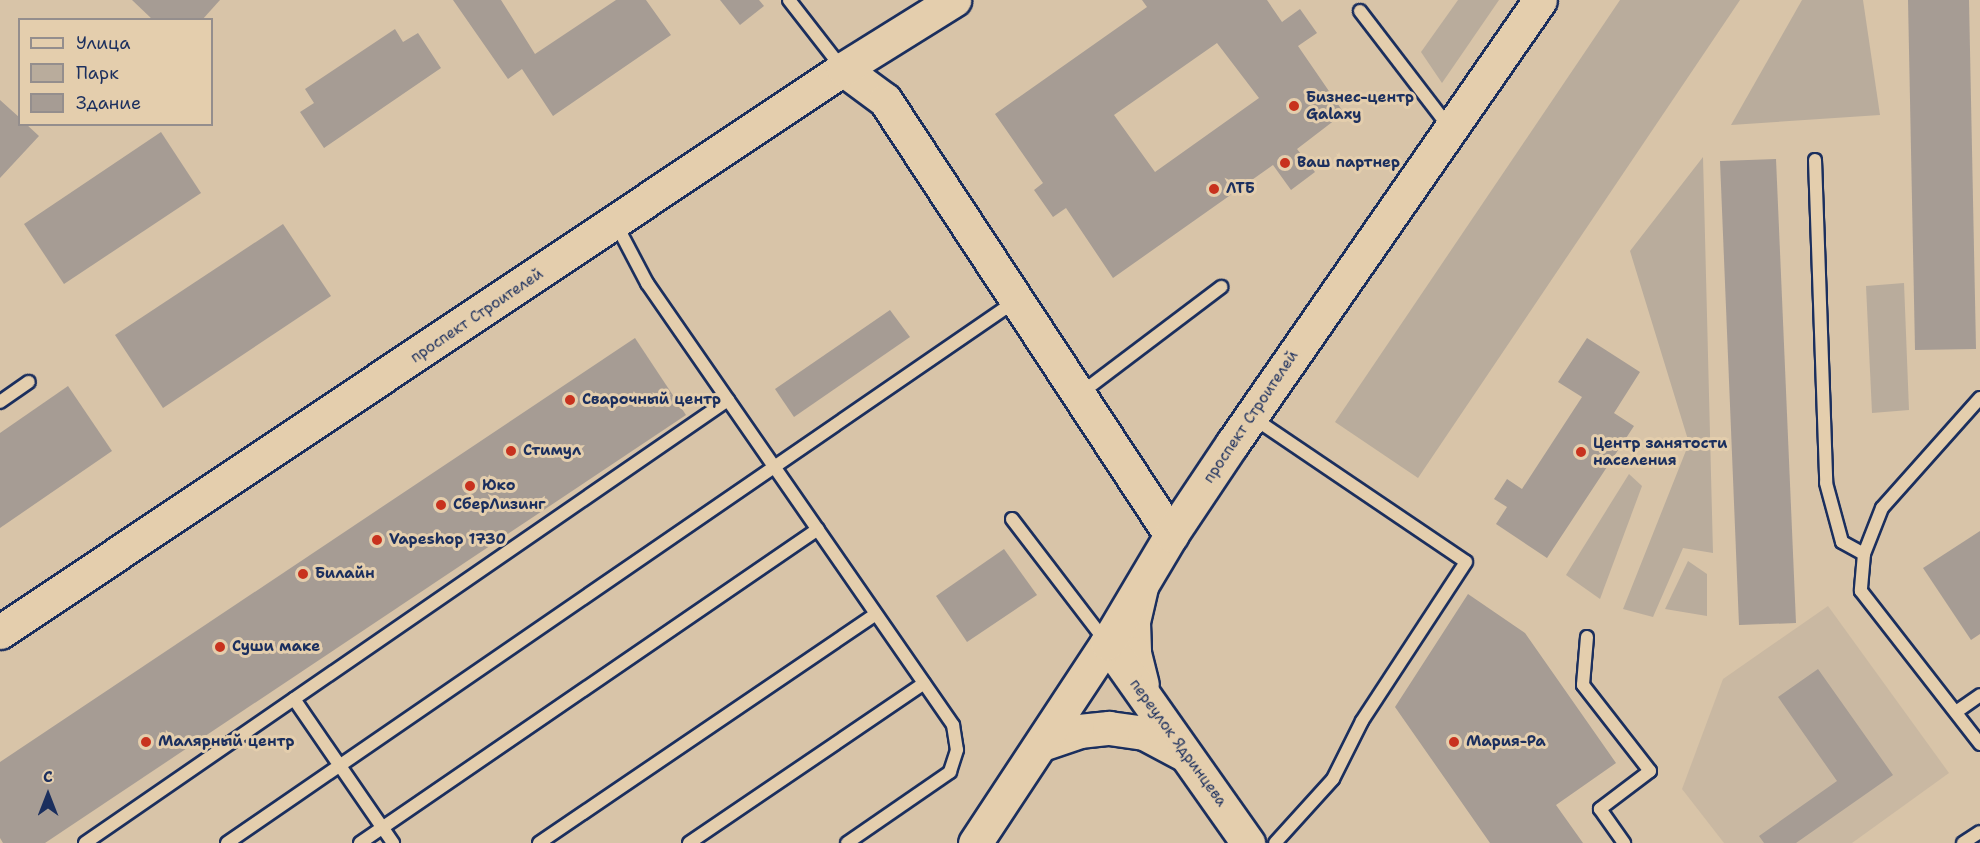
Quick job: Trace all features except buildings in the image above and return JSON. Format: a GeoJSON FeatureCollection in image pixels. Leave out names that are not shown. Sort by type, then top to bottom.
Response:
{"type":"FeatureCollection","features":[{"type":"Feature","properties":{"kind":"main road","name":"проспект Строителей"},"geometry":{"type":"LineString","coordinates":[[0,632],[616,224],[843,69],[954,0]]}},
{"type":"Feature","properties":{"kind":"main road","name":"проспект Строителей"},"geometry":{"type":"LineString","coordinates":[[975,843],[1107,644],[1171,535],[1540,0]]}},
{"type":"Feature","properties":{"kind":"main road"},"geometry":{"type":"LineString","coordinates":[[843,69],[885,100],[1171,535]]}},
{"type":"Feature","properties":{"kind":"main road"},"geometry":{"type":"LineString","coordinates":[[1141,586],[1133,622],[1134,653],[1149,705]]}},
{"type":"Feature","properties":{"kind":"main road","name":"переулок Ядринцева"},"geometry":{"type":"LineString","coordinates":[[1107,644],[1248,843]]}},
{"type":"Feature","properties":{"kind":"main road"},"geometry":{"type":"LineString","coordinates":[[1042,744],[1079,731],[1109,728],[1144,733],[1188,756]]}},
{"type":"Feature","properties":{"kind":"lane"},"geometry":{"type":"LineString","coordinates":[[789,0],[843,69]]}},
{"type":"Feature","properties":{"kind":"lane"},"geometry":{"type":"LineString","coordinates":[[1360,11],[1450,128]]}},
{"type":"Feature","properties":{"kind":"lane"},"geometry":{"type":"LineString","coordinates":[[1815,160],[1826,483],[1842,542],[1864,554]]}},
{"type":"Feature","properties":{"kind":"lane"},"geometry":{"type":"LineString","coordinates":[[616,224],[647,283],[953,725],[957,750],[950,772],[847,843]]}},
{"type":"Feature","properties":{"kind":"lane"},"geometry":{"type":"LineString","coordinates":[[1080,394],[1221,287]]}},
{"type":"Feature","properties":{"kind":"lane"},"geometry":{"type":"LineString","coordinates":[[226,843],[1017,300]]}},
{"type":"Feature","properties":{"kind":"lane"},"geometry":{"type":"LineString","coordinates":[[0,402],[29,382]]}},
{"type":"Feature","properties":{"kind":"lane"},"geometry":{"type":"LineString","coordinates":[[1980,398],[1882,508],[1864,554],[1861,591],[1980,744]]}},
{"type":"Feature","properties":{"kind":"lane"},"geometry":{"type":"LineString","coordinates":[[86,843],[728,400]]}},
{"type":"Feature","properties":{"kind":"lane"},"geometry":{"type":"LineString","coordinates":[[1251,417],[1466,562],[1362,721],[1333,779],[1275,843]]}},
{"type":"Feature","properties":{"kind":"lane"},"geometry":{"type":"LineString","coordinates":[[1012,519],[1107,644]]}},
{"type":"Feature","properties":{"kind":"lane"},"geometry":{"type":"LineString","coordinates":[[360,843],[818,529]]}},
{"type":"Feature","properties":{"kind":"lane"},"geometry":{"type":"LineString","coordinates":[[539,843],[876,614]]}},
{"type":"Feature","properties":{"kind":"lane"},"geometry":{"type":"LineString","coordinates":[[1587,637],[1584,685],[1650,771],[1600,809],[1624,843]]}},
{"type":"Feature","properties":{"kind":"lane"},"geometry":{"type":"LineString","coordinates":[[689,843],[924,683]]}},
{"type":"Feature","properties":{"kind":"lane"},"geometry":{"type":"LineString","coordinates":[[1956,712],[1980,695]]}},
{"type":"Feature","properties":{"kind":"lane"},"geometry":{"type":"LineString","coordinates":[[294,699],[393,843]]}},
{"type":"Feature","properties":{"kind":"lane"},"geometry":{"type":"LineString","coordinates":[[1963,843],[1980,832]]}},
{"type":"Feature","properties":{"kind":"shaded area"},"geometry":{"type":"Polygon","coordinates":[[[1828,606],[1949,773],[1852,843],[1724,843],[1682,789],[1723,679],[1828,606]]]}},
{"type":"Feature","properties":{"kind":"green space"},"geometry":{"type":"Polygon","coordinates":[[[1458,0],[1499,0],[1442,83],[1421,52],[1458,0]]]}},
{"type":"Feature","properties":{"kind":"green space"},"geometry":{"type":"Polygon","coordinates":[[[1620,0],[1740,0],[1418,478],[1335,422],[1620,0]]]}},
{"type":"Feature","properties":{"kind":"green space"},"geometry":{"type":"Polygon","coordinates":[[[1802,0],[1863,0],[1880,115],[1731,125],[1802,0]]]}},
{"type":"Feature","properties":{"kind":"green space"},"geometry":{"type":"Polygon","coordinates":[[[1703,157],[1713,553],[1683,548],[1653,617],[1623,609],[1689,443],[1630,251],[1703,157]]]}},
{"type":"Feature","properties":{"kind":"green space"},"geometry":{"type":"Polygon","coordinates":[[[1904,283],[1909,410],[1872,413],[1866,286],[1904,283]]]}},
{"type":"Feature","properties":{"kind":"green space"},"geometry":{"type":"Polygon","coordinates":[[[1629,474],[1642,486],[1600,599],[1566,575],[1629,474]]]}},
{"type":"Feature","properties":{"kind":"green space"},"geometry":{"type":"Polygon","coordinates":[[[1688,561],[1707,574],[1707,616],[1665,609],[1688,561]]]}},
{"type":"Feature","properties":{"kind":"place","name":"Бизнес-центр Galaxy"},"geometry":{"type":"Point","coordinates":[1294,106]}},
{"type":"Feature","properties":{"kind":"place","name":"Ваш партнер"},"geometry":{"type":"Point","coordinates":[1285,163]}},
{"type":"Feature","properties":{"kind":"place","name":"ЛТБ"},"geometry":{"type":"Point","coordinates":[1214,189]}},
{"type":"Feature","properties":{"kind":"place","name":"Сварочный центр"},"geometry":{"type":"Point","coordinates":[570,400]}},
{"type":"Feature","properties":{"kind":"place","name":"Стимул"},"geometry":{"type":"Point","coordinates":[511,451]}},
{"type":"Feature","properties":{"kind":"place","name":"Центр занятости населения"},"geometry":{"type":"Point","coordinates":[1581,452]}},
{"type":"Feature","properties":{"kind":"place","name":"Юко"},"geometry":{"type":"Point","coordinates":[470,486]}},
{"type":"Feature","properties":{"kind":"place","name":"СберЛизинг"},"geometry":{"type":"Point","coordinates":[441,505]}},
{"type":"Feature","properties":{"kind":"place","name":"Vapeshop 1730"},"geometry":{"type":"Point","coordinates":[377,540]}},
{"type":"Feature","properties":{"kind":"place","name":"Билайн"},"geometry":{"type":"Point","coordinates":[303,574]}},
{"type":"Feature","properties":{"kind":"place","name":"Суши маке"},"geometry":{"type":"Point","coordinates":[220,647]}},
{"type":"Feature","properties":{"kind":"place","name":"Малярный центр"},"geometry":{"type":"Point","coordinates":[146,742]}},
{"type":"Feature","properties":{"kind":"place","name":"Мария-Ра"},"geometry":{"type":"Point","coordinates":[1454,742]}}]}
